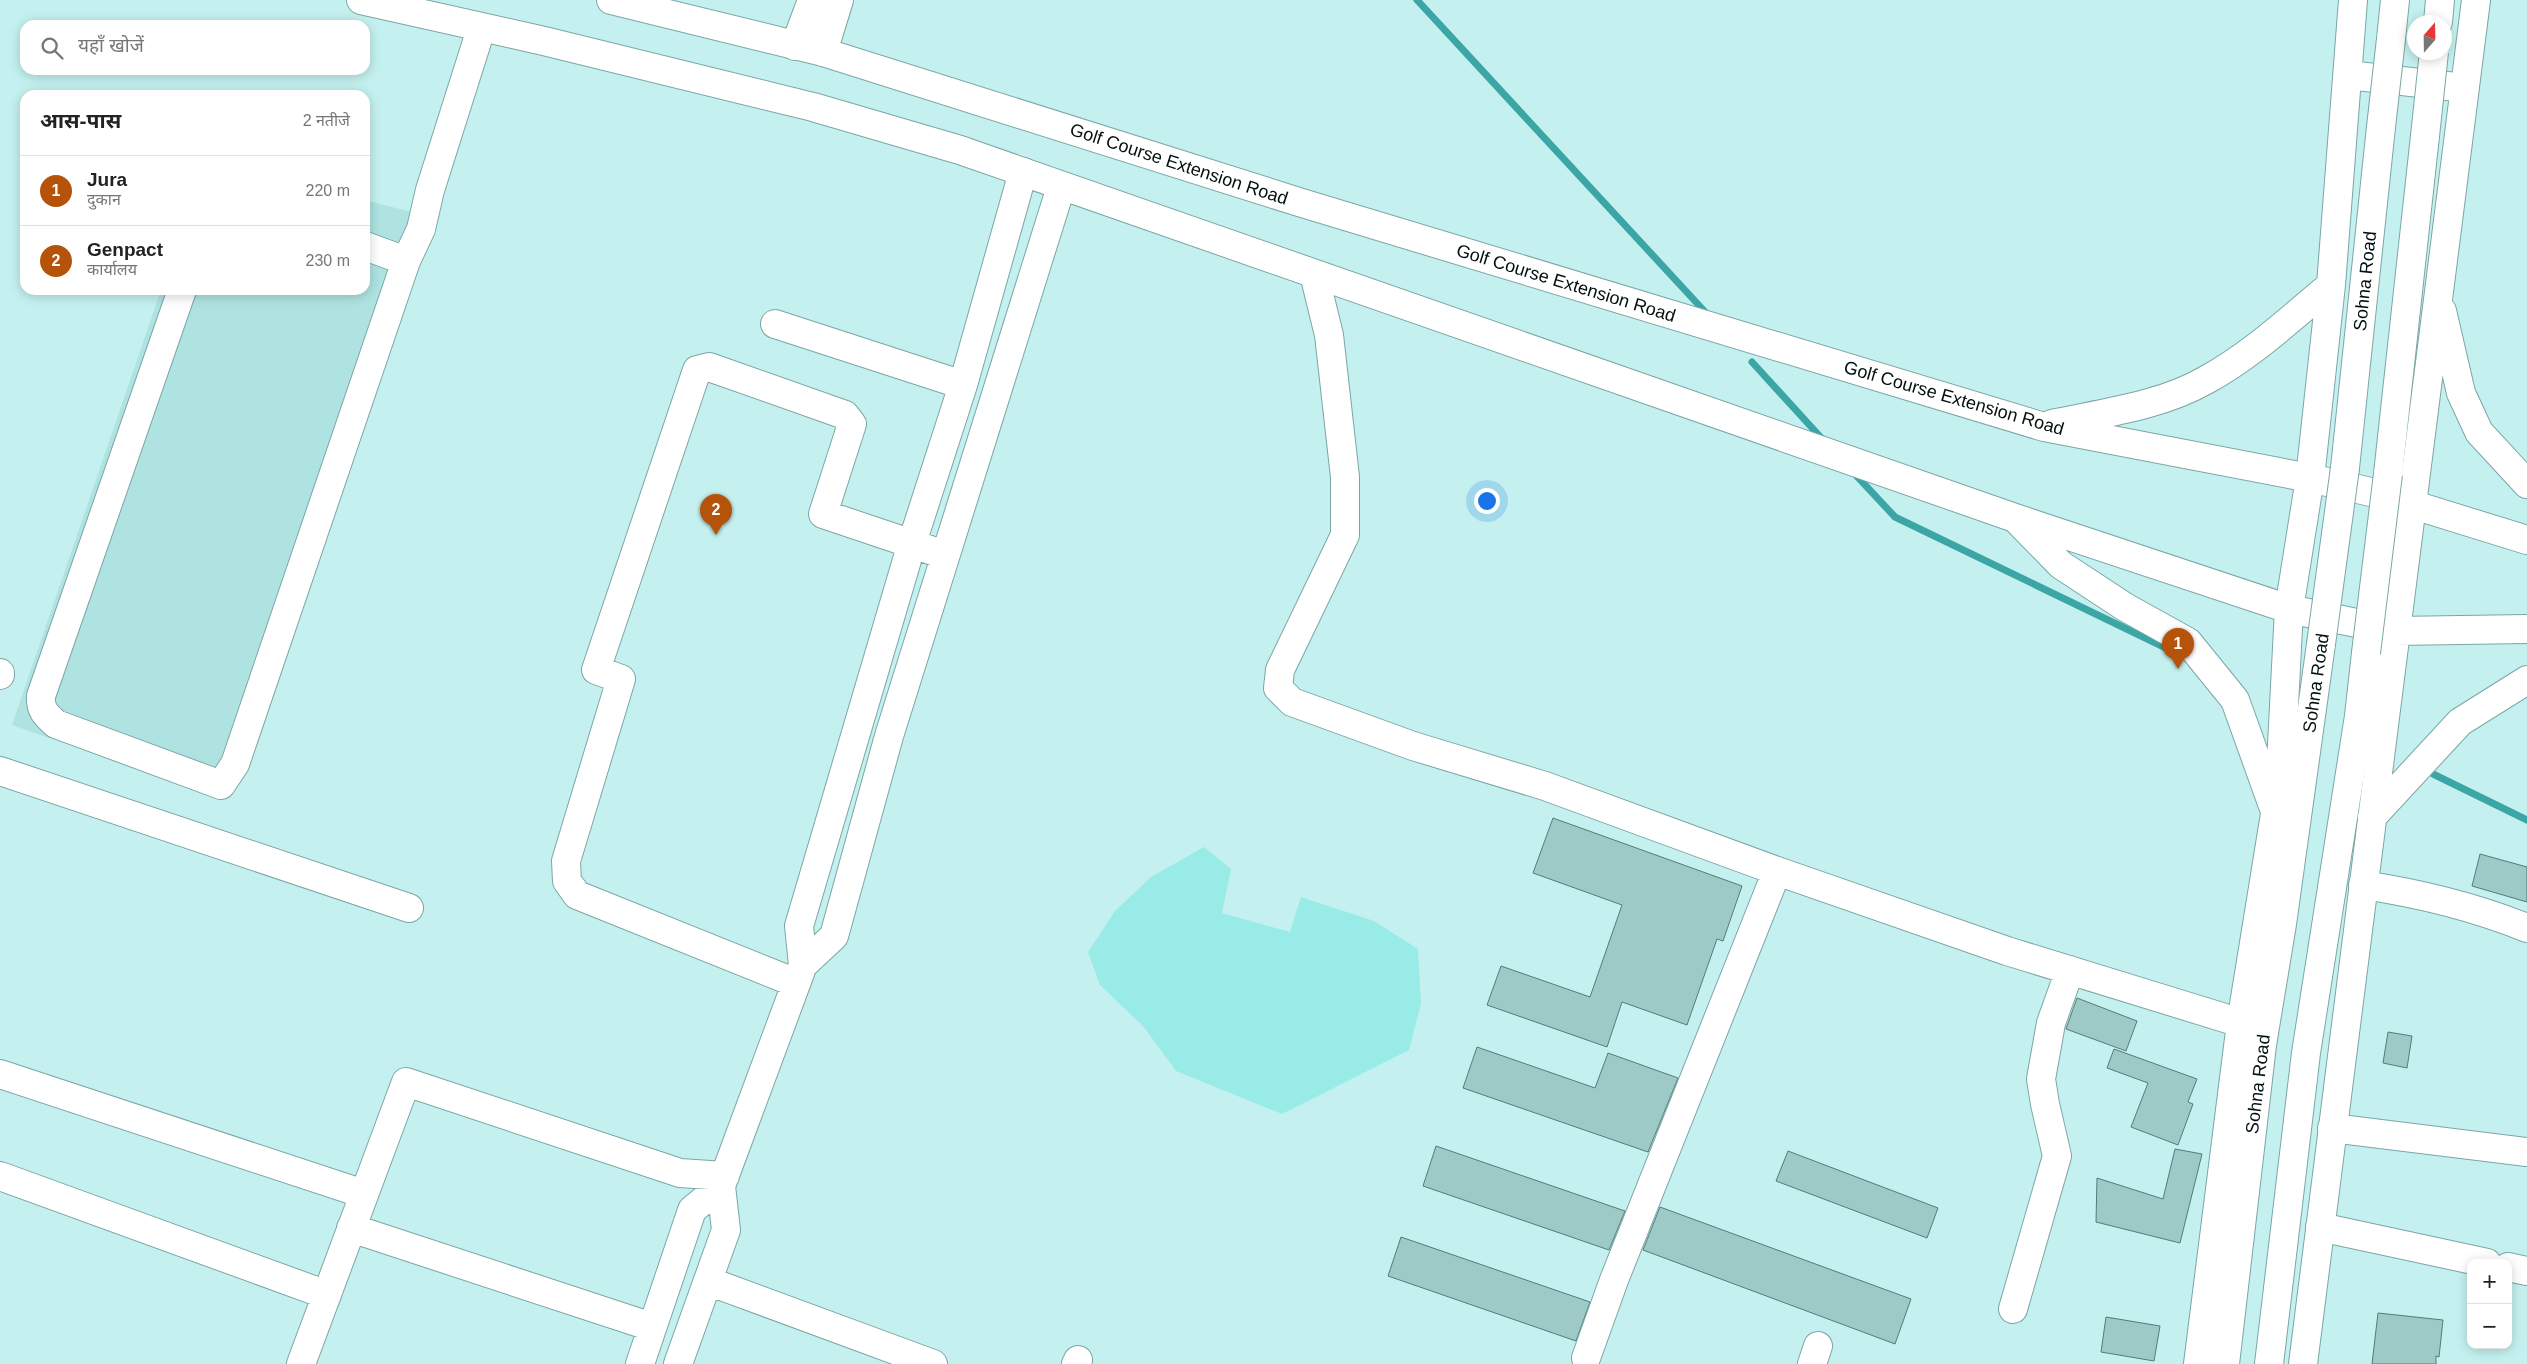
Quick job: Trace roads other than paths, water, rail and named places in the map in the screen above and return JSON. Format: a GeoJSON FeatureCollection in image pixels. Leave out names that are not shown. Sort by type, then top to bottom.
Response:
{"type":"FeatureCollection","features":[{"type":"Feature","properties":{"kind":"main road"},"geometry":{"type":"LineString","coordinates":[[361,0],[481,29],[544,41],[813,107],[960,150],[2015,518],[2289,609],[2395,631],[2527,629]]}},
{"type":"Feature","properties":{"kind":"main road","name":"Golf Course Extension Road"},"geometry":{"type":"LineString","coordinates":[[612,0],[823,52],[1302,203],[2044,426],[2310,478],[2412,503],[2527,540]]}},
{"type":"Feature","properties":{"kind":"main road"},"geometry":{"type":"LineString","coordinates":[[795,46],[812,0]]}},
{"type":"Feature","properties":{"kind":"main road"},"geometry":{"type":"LineString","coordinates":[[823,52],[839,0]]}},
{"type":"Feature","properties":{"kind":"main road"},"geometry":{"type":"LineString","coordinates":[[2198,1364],[2241,1023],[2280,783],[2289,609],[2310,478],[2331,285],[2353,0]]}},
{"type":"Feature","properties":{"kind":"main road","name":"Sohna Road"},"geometry":{"type":"LineString","coordinates":[[2225,1364],[2262,1045],[2285,905],[2344,468],[2395,0]]}},
{"type":"Feature","properties":{"kind":"main road"},"geometry":{"type":"LineString","coordinates":[[2439,15],[2440,0]]}},
{"type":"Feature","properties":{"kind":"main road"},"geometry":{"type":"LineString","coordinates":[[2303,1364],[2476,0]]}},
{"type":"Feature","properties":{"kind":"main road"},"geometry":{"type":"LineString","coordinates":[[180,295],[41,696],[41,705],[45,715],[56,724],[221,785],[235,764],[406,261],[421,229],[430,190],[481,29]]}},
{"type":"Feature","properties":{"kind":"main road"},"geometry":{"type":"LineString","coordinates":[[2269,1364],[2306,1053],[2359,716],[2388,474],[2433,60]]}},
{"type":"Feature","properties":{"kind":"main road"},"geometry":{"type":"LineString","coordinates":[[2348,75],[2465,88]]}},
{"type":"Feature","properties":{"kind":"main road"},"geometry":{"type":"LineString","coordinates":[[678,1364],[726,1230],[723,1181],[799,974],[799,926],[912,542],[963,385],[1023,172]]}},
{"type":"Feature","properties":{"kind":"main road"},"geometry":{"type":"LineString","coordinates":[[799,974],[834,936],[889,736],[1061,186]]}},
{"type":"Feature","properties":{"kind":"main road"},"geometry":{"type":"LineString","coordinates":[[370,248],[406,261]]}},
{"type":"Feature","properties":{"kind":"main road"},"geometry":{"type":"LineString","coordinates":[[1314,274],[1330,345],[1345,477],[1345,535],[1280,670],[1278,688],[1292,702],[1413,746],[1545,786],[1777,871],[1998,948],[2241,1023]]}},
{"type":"Feature","properties":{"kind":"main road"},"geometry":{"type":"LineString","coordinates":[[2044,426],[2162,399],[2205,381],[2239,360],[2331,285]]}},
{"type":"Feature","properties":{"kind":"main road"},"geometry":{"type":"LineString","coordinates":[[2438,292],[2461,393],[2479,432],[2527,484]]}},
{"type":"Feature","properties":{"kind":"main road"},"geometry":{"type":"LineString","coordinates":[[776,324],[963,385]]}},
{"type":"Feature","properties":{"kind":"main road"},"geometry":{"type":"LineString","coordinates":[[799,974],[577,895],[567,881],[566,861],[621,679],[596,670],[697,370],[709,367],[846,415],[852,424],[823,514],[945,554]]}},
{"type":"Feature","properties":{"kind":"main road"},"geometry":{"type":"LineString","coordinates":[[935,470],[968,480]]}},
{"type":"Feature","properties":{"kind":"main road"},"geometry":{"type":"LineString","coordinates":[[2015,518],[2061,565],[2125,607],[2188,642],[2235,700],[2275,812]]}},
{"type":"Feature","properties":{"kind":"main road"},"geometry":{"type":"LineString","coordinates":[[2372,818],[2460,722],[2527,680]]}},
{"type":"Feature","properties":{"kind":"main road"},"geometry":{"type":"LineString","coordinates":[[0,771],[409,908]]}},
{"type":"Feature","properties":{"kind":"main road"},"geometry":{"type":"LineString","coordinates":[[1586,1358],[1618,1270],[1777,871]]}},
{"type":"Feature","properties":{"kind":"main road"},"geometry":{"type":"LineString","coordinates":[[2363,885],[2402,892],[2507,920],[2527,928]]}},
{"type":"Feature","properties":{"kind":"main road"},"geometry":{"type":"LineString","coordinates":[[2013,1309],[2057,1156],[2041,1078],[2051,1023],[2070,970]]}},
{"type":"Feature","properties":{"kind":"main road"},"geometry":{"type":"LineString","coordinates":[[0,1074],[364,1194]]}},
{"type":"Feature","properties":{"kind":"main road"},"geometry":{"type":"LineString","coordinates":[[301,1364],[406,1082],[680,1173],[723,1181]]}},
{"type":"Feature","properties":{"kind":"main road"},"geometry":{"type":"LineString","coordinates":[[2332,1128],[2527,1152]]}},
{"type":"Feature","properties":{"kind":"main road"},"geometry":{"type":"LineString","coordinates":[[0,1176],[327,1295]]}},
{"type":"Feature","properties":{"kind":"main road"},"geometry":{"type":"LineString","coordinates":[[640,1364],[692,1210],[723,1181]]}},
{"type":"Feature","properties":{"kind":"main road"},"geometry":{"type":"LineString","coordinates":[[2320,1226],[2469,1259]]}},
{"type":"Feature","properties":{"kind":"main road"},"geometry":{"type":"LineString","coordinates":[[351,1228],[652,1327]]}},
{"type":"Feature","properties":{"kind":"main road"},"geometry":{"type":"LineString","coordinates":[[2512,1268],[2527,1272]]}},
{"type":"Feature","properties":{"kind":"main road"},"geometry":{"type":"LineString","coordinates":[[708,1281],[933,1364]]}},
{"type":"Feature","properties":{"kind":"waterway"},"geometry":{"type":"LineString","coordinates":[[1417,0],[1707,314]]}},
{"type":"Feature","properties":{"kind":"waterway"},"geometry":{"type":"LineString","coordinates":[[1752,362],[1825,442]]}},
{"type":"Feature","properties":{"kind":"waterway"},"geometry":{"type":"LineString","coordinates":[[1853,472],[1895,517],[2168,649]]}},
{"type":"Feature","properties":{"kind":"waterway"},"geometry":{"type":"LineString","coordinates":[[2433,774],[2527,820]]}},
{"type":"Feature","properties":{"kind":"place","name":"Genpact"},"geometry":{"type":"Point","coordinates":[716,535]}},
{"type":"Feature","properties":{"kind":"place","name":"Jura"},"geometry":{"type":"Point","coordinates":[2178,669]}}]}
